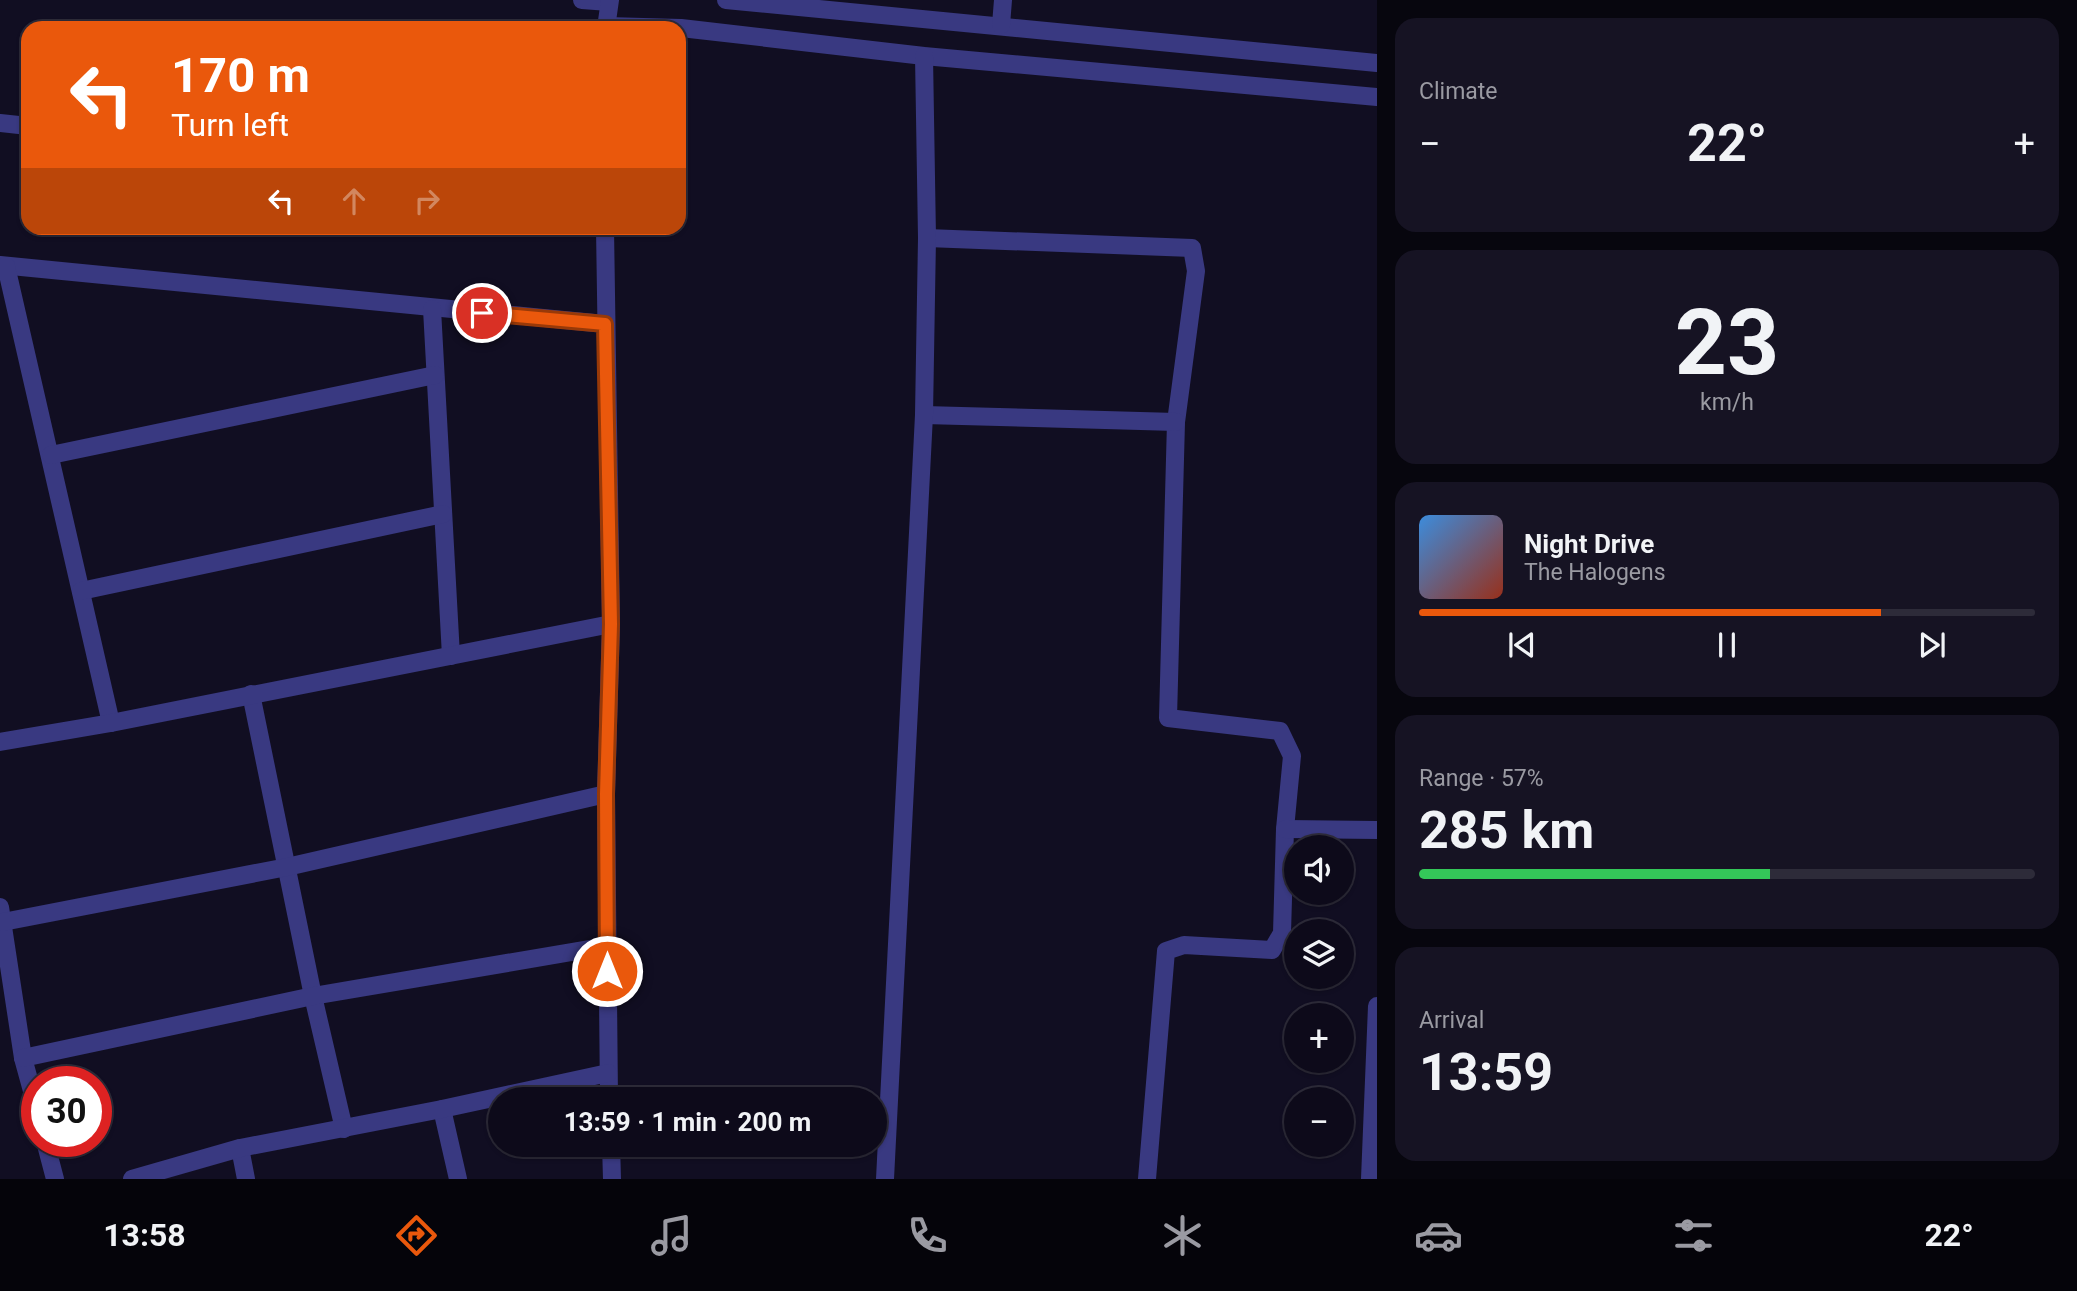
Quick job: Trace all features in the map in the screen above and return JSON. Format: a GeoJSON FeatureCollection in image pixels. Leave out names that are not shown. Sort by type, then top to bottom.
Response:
{"type":"FeatureCollection","features":[{"type":"Feature","properties":{"kind":"street"},"geometry":{"type":"LineString","coordinates":[[582,0],[610,1],[607,21]]}},
{"type":"Feature","properties":{"kind":"street"},"geometry":{"type":"LineString","coordinates":[[726,0],[1377,63]]}},
{"type":"Feature","properties":{"kind":"street"},"geometry":{"type":"LineString","coordinates":[[1001,25],[1003,0]]}},
{"type":"Feature","properties":{"kind":"street"},"geometry":{"type":"LineString","coordinates":[[686,28],[924,56],[1377,97]]}},
{"type":"Feature","properties":{"kind":"street"},"geometry":{"type":"LineString","coordinates":[[885,1179],[924,415],[927,238],[924,56]]}},
{"type":"Feature","properties":{"kind":"street"},"geometry":{"type":"LineString","coordinates":[[0,123],[21,125]]}},
{"type":"Feature","properties":{"kind":"street"},"geometry":{"type":"LineString","coordinates":[[605,235],[611,624],[606,794],[609,1087]]}},
{"type":"Feature","properties":{"kind":"street"},"geometry":{"type":"LineString","coordinates":[[927,238],[1192,248],[1196,271],[1177,422],[1168,718],[1280,731],[1292,756],[1285,829],[1282,933],[1272,950],[1184,945],[1166,951],[1147,1179]]}},
{"type":"Feature","properties":{"kind":"street"},"geometry":{"type":"LineString","coordinates":[[111,723],[51,455],[3,265],[605,324]]}},
{"type":"Feature","properties":{"kind":"street"},"geometry":{"type":"LineString","coordinates":[[432,309],[452,656]]}},
{"type":"Feature","properties":{"kind":"street"},"geometry":{"type":"LineString","coordinates":[[51,455],[435,375]]}},
{"type":"Feature","properties":{"kind":"street"},"geometry":{"type":"LineString","coordinates":[[924,415],[1177,422]]}},
{"type":"Feature","properties":{"kind":"street"},"geometry":{"type":"LineString","coordinates":[[81,591],[443,514]]}},
{"type":"Feature","properties":{"kind":"street"},"geometry":{"type":"LineString","coordinates":[[0,742],[111,723],[611,624]]}},
{"type":"Feature","properties":{"kind":"street"},"geometry":{"type":"LineString","coordinates":[[251,695],[313,996],[344,1129]]}},
{"type":"Feature","properties":{"kind":"street"},"geometry":{"type":"LineString","coordinates":[[25,1066],[2,915],[287,867],[606,794]]}},
{"type":"Feature","properties":{"kind":"street"},"geometry":{"type":"LineString","coordinates":[[1285,829],[1377,830]]}},
{"type":"Feature","properties":{"kind":"street"},"geometry":{"type":"LineString","coordinates":[[23,1058],[313,996],[607,946]]}},
{"type":"Feature","properties":{"kind":"street"},"geometry":{"type":"LineString","coordinates":[[1370,1179],[1374,1137],[1377,1006]]}},
{"type":"Feature","properties":{"kind":"street"},"geometry":{"type":"LineString","coordinates":[[132,1179],[240,1148],[442,1110],[608,1073]]}},
{"type":"Feature","properties":{"kind":"street"},"geometry":{"type":"LineString","coordinates":[[442,1110],[458,1179]]}},
{"type":"Feature","properties":{"kind":"street"},"geometry":{"type":"LineString","coordinates":[[240,1148],[247,1179]]}},
{"type":"Feature","properties":{"kind":"street"},"geometry":{"type":"LineString","coordinates":[[49,1157],[55,1179]]}},
{"type":"Feature","properties":{"kind":"street"},"geometry":{"type":"LineString","coordinates":[[611,1157],[612,1179]]}},
{"type":"Feature","properties":{"kind":"route"},"geometry":{"type":"LineString","coordinates":[[482,313],[605,324],[611,624],[606,794],[607,971]]}}]}
